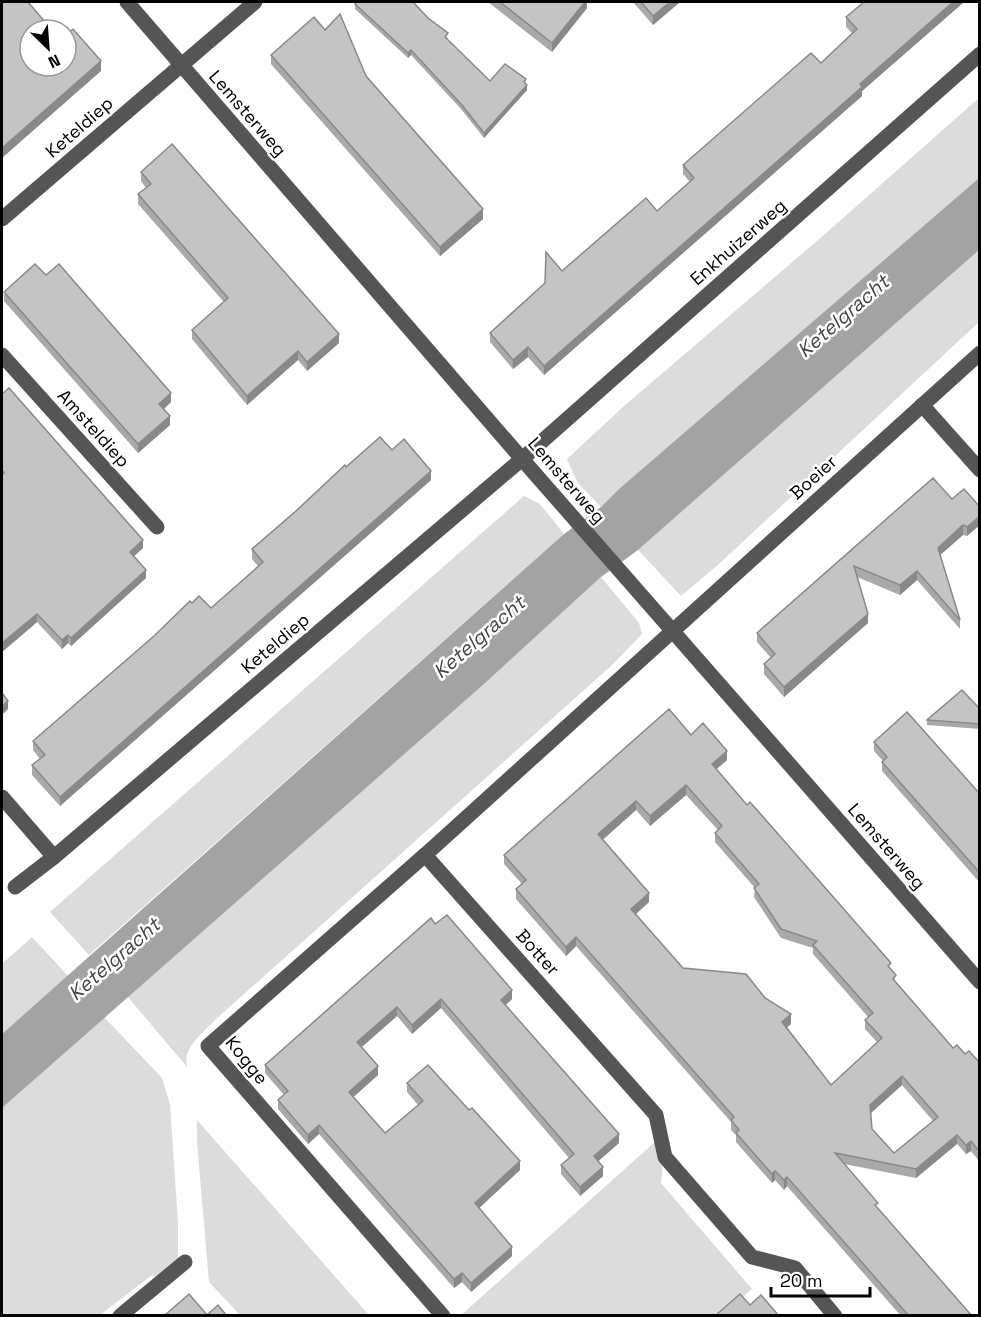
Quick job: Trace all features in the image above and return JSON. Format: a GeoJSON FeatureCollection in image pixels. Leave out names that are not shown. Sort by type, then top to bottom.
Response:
{"type":"FeatureCollection","features":[{"type":"Feature","properties":{"kind":"street","name":"Lemsterweg"},"geometry":{"type":"LineString","coordinates":[[127,2],[522,459],[980,982]]}},
{"type":"Feature","properties":{"kind":"street","name":"Keteldiep"},"geometry":{"type":"LineString","coordinates":[[2,219],[255,2]]}},
{"type":"Feature","properties":{"kind":"street","name":"Enkhuizerweg"},"geometry":{"type":"LineString","coordinates":[[522,459],[980,54]]}},
{"type":"Feature","properties":{"kind":"street","name":"Boeier"},"geometry":{"type":"LineString","coordinates":[[673,630],[980,353]]}},
{"type":"Feature","properties":{"kind":"street","name":"Amsteldiep"},"geometry":{"type":"LineString","coordinates":[[2,354],[157,528]]}},
{"type":"Feature","properties":{"kind":"street"},"geometry":{"type":"LineString","coordinates":[[922,405],[980,470]]}},
{"type":"Feature","properties":{"kind":"street","name":"Keteldiep"},"geometry":{"type":"LineString","coordinates":[[15,887],[54,857],[522,459]]}},
{"type":"Feature","properties":{"kind":"street"},"geometry":{"type":"LineString","coordinates":[[425,855],[673,630]]}},
{"type":"Feature","properties":{"kind":"street"},"geometry":{"type":"LineString","coordinates":[[2,797],[54,857]]}},
{"type":"Feature","properties":{"kind":"street","name":"Kogge"},"geometry":{"type":"LineString","coordinates":[[425,855],[207,1046],[443,1316]]}},
{"type":"Feature","properties":{"kind":"street","name":"Botter"},"geometry":{"type":"LineString","coordinates":[[425,855],[656,1115],[665,1157],[752,1257],[795,1268],[835,1316]]}},
{"type":"Feature","properties":{"kind":"street"},"geometry":{"type":"LineString","coordinates":[[120,1316],[185,1262]]}},
{"type":"Feature","properties":{"kind":"shaded area"},"geometry":{"type":"Polygon","coordinates":[[[979,98],[979,178],[601,507],[577,482],[567,459],[624,406],[817,241],[979,98]]]}},
{"type":"Feature","properties":{"kind":"shaded area"},"geometry":{"type":"Polygon","coordinates":[[[979,250],[979,322],[719,564],[681,596],[638,550],[979,250]]]}},
{"type":"Feature","properties":{"kind":"shaded area"},"geometry":{"type":"Polygon","coordinates":[[[524,496],[540,504],[564,534],[89,955],[50,912],[524,496]]]}},
{"type":"Feature","properties":{"kind":"shaded area"},"geometry":{"type":"Polygon","coordinates":[[[601,577],[639,623],[642,634],[611,666],[215,1020],[190,1047],[186,1060],[187,1067],[127,996],[484,684],[601,577]]]}},
{"type":"Feature","properties":{"kind":"shaded area"},"geometry":{"type":"Polygon","coordinates":[[[32,937],[68,976],[2,1034],[2,964],[32,937]]]}},
{"type":"Feature","properties":{"kind":"shaded area"},"geometry":{"type":"Polygon","coordinates":[[[104,1017],[162,1078],[170,1104],[178,1223],[178,1260],[162,1283],[152,1275],[100,1315],[2,1315],[2,1108],[104,1017]]]}},
{"type":"Feature","properties":{"kind":"shaded area"},"geometry":{"type":"Polygon","coordinates":[[[197,1120],[369,1315],[240,1315],[209,1282],[197,1120]]]}},
{"type":"Feature","properties":{"kind":"shaded area"},"geometry":{"type":"Polygon","coordinates":[[[655,1142],[662,1162],[661,1183],[752,1289],[723,1315],[460,1316],[655,1142]]]}},
{"type":"Feature","properties":{"kind":"water","name":"Ketelgracht"},"geometry":{"type":"Polygon","coordinates":[[[979,178],[979,250],[638,550],[601,577],[484,684],[2,1108],[2,1034],[564,534],[601,507],[979,178]]]}},
{"type":"Feature","properties":{"kind":"building"},"geometry":{"type":"Polygon","coordinates":[[[2,2],[28,2],[42,18],[18,18],[18,78],[78,78],[78,35],[101,61],[2,148],[2,2]]]}},
{"type":"Feature","properties":{"kind":"building"},"geometry":{"type":"Polygon","coordinates":[[[357,2],[413,2],[428,18],[448,33],[445,37],[490,81],[505,64],[526,79],[524,82],[527,85],[484,133],[461,104],[411,50],[408,53],[355,4],[357,2]]]}},
{"type":"Feature","properties":{"kind":"building"},"geometry":{"type":"Polygon","coordinates":[[[500,2],[585,2],[552,43],[500,2]]]}},
{"type":"Feature","properties":{"kind":"building"},"geometry":{"type":"Polygon","coordinates":[[[641,2],[670,2],[653,16],[641,2]]]}},
{"type":"Feature","properties":{"kind":"building"},"geometry":{"type":"Polygon","coordinates":[[[864,2],[953,2],[860,84],[862,87],[544,366],[528,347],[513,360],[490,333],[545,283],[546,252],[562,271],[646,198],[657,211],[694,178],[683,165],[811,53],[821,63],[857,29],[846,17],[864,2]]]}},
{"type":"Feature","properties":{"kind":"building"},"geometry":{"type":"Polygon","coordinates":[[[340,14],[366,76],[483,209],[440,247],[271,55],[314,17],[325,30],[340,14]]]}},
{"type":"Feature","properties":{"kind":"building"},"geometry":{"type":"Polygon","coordinates":[[[172,144],[339,334],[307,362],[298,351],[247,396],[192,330],[228,298],[138,194],[151,184],[141,172],[172,144]]]}},
{"type":"Feature","properties":{"kind":"building"},"geometry":{"type":"Polygon","coordinates":[[[35,264],[46,275],[59,264],[171,393],[159,404],[170,416],[138,444],[4,292],[35,264]]]}},
{"type":"Feature","properties":{"kind":"building"},"geometry":{"type":"Polygon","coordinates":[[[9,388],[143,540],[130,552],[146,570],[71,638],[68,635],[62,640],[37,614],[2,643],[2,475],[4,473],[2,470],[2,394],[9,388]]]}},
{"type":"Feature","properties":{"kind":"building"},"geometry":{"type":"Polygon","coordinates":[[[380,437],[392,450],[404,439],[431,471],[60,797],[32,765],[45,755],[33,741],[154,636],[190,601],[192,603],[199,596],[211,608],[251,573],[263,562],[252,549],[345,465],[346,467],[380,437]]]}},
{"type":"Feature","properties":{"kind":"building"},"geometry":{"type":"Polygon","coordinates":[[[933,478],[952,499],[964,489],[980,507],[980,516],[967,527],[963,525],[938,548],[960,620],[917,571],[900,585],[854,566],[868,614],[784,687],[764,664],[775,654],[757,633],[933,478]]]}},
{"type":"Feature","properties":{"kind":"building"},"geometry":{"type":"Polygon","coordinates":[[[962,690],[980,709],[980,724],[927,720],[962,690]]]}},
{"type":"Feature","properties":{"kind":"building"},"geometry":{"type":"Polygon","coordinates":[[[2,693],[8,701],[2,706],[2,693]]]}},
{"type":"Feature","properties":{"kind":"building"},"geometry":{"type":"Polygon","coordinates":[[[669,709],[691,735],[703,723],[727,751],[712,764],[747,805],[750,802],[891,963],[888,966],[896,975],[893,979],[953,1048],[957,1045],[965,1054],[969,1051],[980,1063],[979,1151],[971,1141],[966,1145],[957,1135],[916,1169],[835,1153],[878,1203],[875,1205],[972,1316],[909,1316],[787,1177],[784,1180],[775,1171],[772,1174],[736,1133],[739,1130],[731,1120],[734,1117],[576,937],[566,947],[516,889],[526,880],[504,855],[669,709]],[[686,785],[650,816],[636,801],[598,834],[649,893],[631,909],[683,968],[746,974],[765,998],[791,1014],[782,1022],[831,1085],[882,1038],[865,1020],[873,1013],[813,945],[817,941],[781,929],[754,888],[759,884],[715,833],[722,826],[686,785]],[[902,1076],[870,1105],[872,1129],[894,1153],[938,1117],[902,1076]]]}},
{"type":"Feature","properties":{"kind":"building"},"geometry":{"type":"Polygon","coordinates":[[[907,712],[980,794],[980,873],[882,762],[887,757],[874,742],[907,712]]]}},
{"type":"Feature","properties":{"kind":"building"},"geometry":{"type":"Polygon","coordinates":[[[447,915],[512,990],[501,1000],[619,1134],[594,1156],[603,1167],[580,1187],[561,1165],[574,1154],[441,999],[412,1025],[397,1007],[357,1042],[378,1066],[349,1092],[385,1133],[423,1101],[407,1083],[428,1065],[469,1110],[472,1108],[520,1161],[475,1203],[512,1247],[471,1283],[462,1273],[454,1279],[319,1125],[308,1135],[278,1100],[288,1091],[265,1065],[431,918],[435,924],[447,915]]]}},
{"type":"Feature","properties":{"kind":"building"},"geometry":{"type":"Polygon","coordinates":[[[189,1294],[207,1315],[218,1305],[227,1316],[164,1316],[189,1294]]]}},
{"type":"Feature","properties":{"kind":"building"},"geometry":{"type":"Polygon","coordinates":[[[740,1294],[750,1305],[761,1295],[779,1316],[715,1316],[740,1294]]]}}]}
